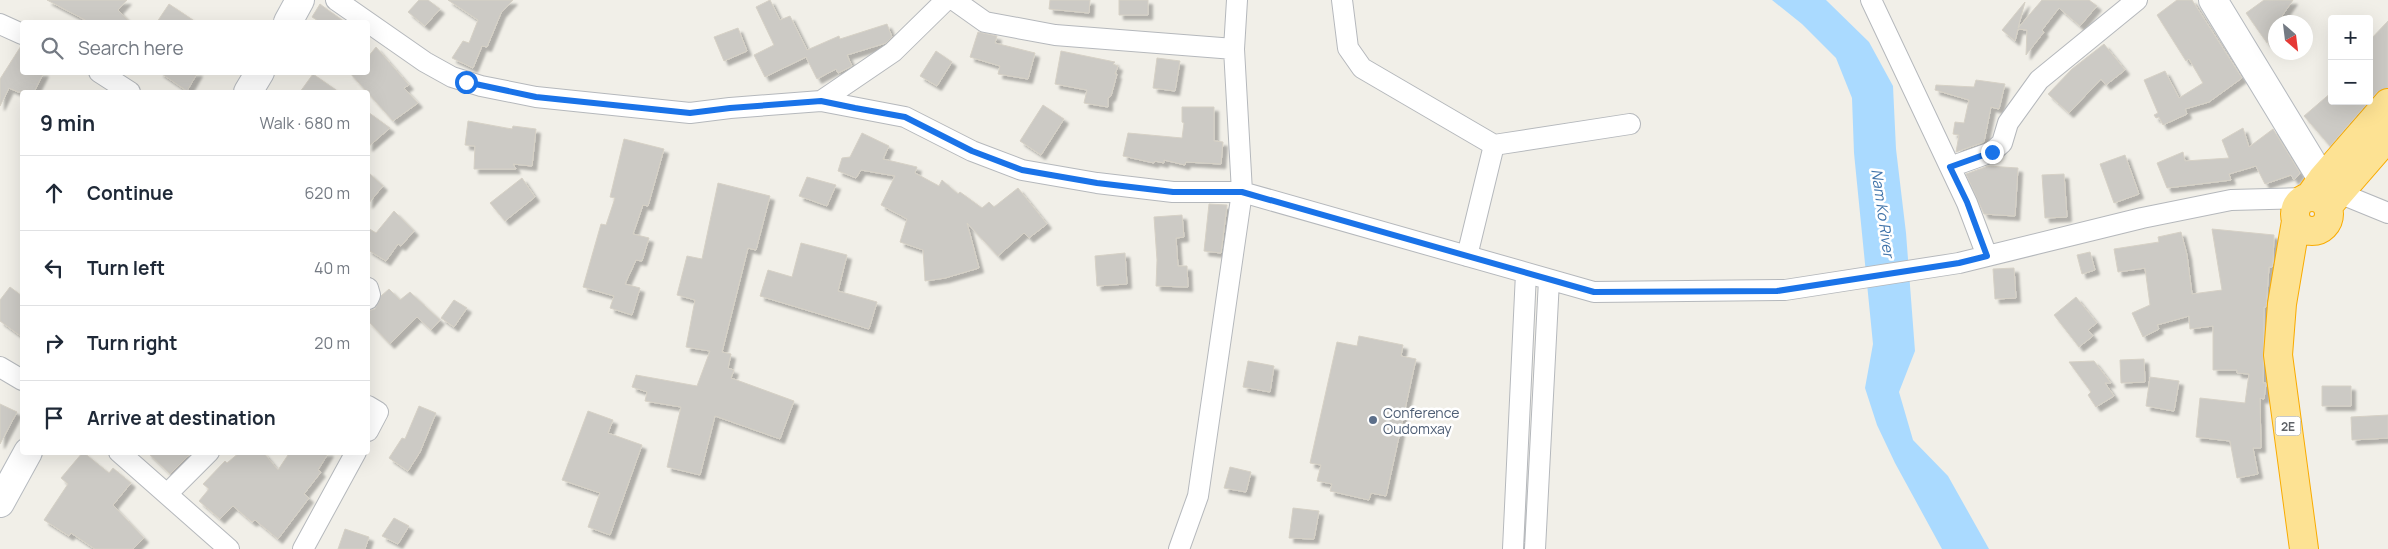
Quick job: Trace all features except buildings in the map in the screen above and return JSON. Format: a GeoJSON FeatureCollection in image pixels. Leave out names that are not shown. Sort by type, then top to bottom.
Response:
{"type":"FeatureCollection","features":[{"type":"Feature","properties":{"kind":"highway"},"geometry":{"type":"LineString","coordinates":[[2314,204],[2388,104]]}},
{"type":"Feature","properties":{"kind":"highway"},"geometry":{"type":"LineString","coordinates":[[2314,204],[2388,137]]}},
{"type":"Feature","properties":{"kind":"highway","name":"2E"},"geometry":{"type":"LineString","coordinates":[[2304,549],[2278,356],[2282,304],[2314,204]]}},
{"type":"Feature","properties":{"kind":"street"},"geometry":{"type":"LineString","coordinates":[[289,20],[300,0]]}},
{"type":"Feature","properties":{"kind":"street"},"geometry":{"type":"LineString","coordinates":[[336,0],[365,20]]}},
{"type":"Feature","properties":{"kind":"street"},"geometry":{"type":"LineString","coordinates":[[821,101],[893,52],[946,0]]}},
{"type":"Feature","properties":{"kind":"street"},"geometry":{"type":"LineString","coordinates":[[954,0],[985,22],[1055,35],[1234,49]]}},
{"type":"Feature","properties":{"kind":"street"},"geometry":{"type":"LineString","coordinates":[[1179,549],[1198,496],[1242,192],[1234,49],[1237,0]]}},
{"type":"Feature","properties":{"kind":"street"},"geometry":{"type":"LineString","coordinates":[[1342,0],[1348,48],[1362,68],[1494,145],[1630,124]]}},
{"type":"Feature","properties":{"kind":"street"},"geometry":{"type":"LineString","coordinates":[[1871,0],[1967,202],[1987,256]]}},
{"type":"Feature","properties":{"kind":"street"},"geometry":{"type":"LineString","coordinates":[[1950,167],[1992,152],[2002,144],[2008,124],[2039,80],[2137,0]]}},
{"type":"Feature","properties":{"kind":"street"},"geometry":{"type":"LineString","coordinates":[[2213,0],[2314,204]]}},
{"type":"Feature","properties":{"kind":"street"},"geometry":{"type":"LineString","coordinates":[[0,24],[20,33]]}},
{"type":"Feature","properties":{"kind":"street"},"geometry":{"type":"LineString","coordinates":[[370,24],[425,62],[452,77],[481,86],[536,97],[690,113],[821,101],[905,117],[972,151],[1022,170],[1097,183],[1173,192],[1242,192],[1594,292],[1785,290],[1959,263],[2142,218],[2231,200],[2314,204],[2388,213]]}},
{"type":"Feature","properties":{"kind":"street"},"geometry":{"type":"LineString","coordinates":[[103,75],[127,90]]}},
{"type":"Feature","properties":{"kind":"street"},"geometry":{"type":"LineString","coordinates":[[249,90],[258,75]]}},
{"type":"Feature","properties":{"kind":"street"},"geometry":{"type":"LineString","coordinates":[[1467,256],[1494,145]]}},
{"type":"Feature","properties":{"kind":"street"},"geometry":{"type":"LineString","coordinates":[[1513,549],[1526,273]]}},
{"type":"Feature","properties":{"kind":"street"},"geometry":{"type":"LineString","coordinates":[[1535,549],[1549,280]]}},
{"type":"Feature","properties":{"kind":"street"},"geometry":{"type":"LineString","coordinates":[[0,367],[20,379]]}},
{"type":"Feature","properties":{"kind":"street"},"geometry":{"type":"LineString","coordinates":[[370,407],[378,412],[370,427]]}},
{"type":"Feature","properties":{"kind":"street"},"geometry":{"type":"LineString","coordinates":[[0,503],[26,455]]}},
{"type":"Feature","properties":{"kind":"street"},"geometry":{"type":"LineString","coordinates":[[122,455],[229,549]]}},
{"type":"Feature","properties":{"kind":"street"},"geometry":{"type":"LineString","coordinates":[[167,494],[206,455]]}},
{"type":"Feature","properties":{"kind":"street"},"geometry":{"type":"LineString","coordinates":[[303,549],[354,455]]}},
{"type":"Feature","properties":{"kind":"water","name":"Nam Ko River"},"geometry":{"type":"Polygon","coordinates":[[[1772,0],[1826,0],[1869,42],[1893,86],[1896,149],[1906,233],[1915,351],[1899,392],[1913,440],[1948,476],[1989,549],[1942,549],[1895,463],[1877,425],[1865,388],[1873,344],[1854,153],[1852,98],[1836,58],[1802,24],[1772,0]]]}},
{"type":"Feature","properties":{"kind":"place","name":"Conference Oudomxay"},"geometry":{"type":"Point","coordinates":[1373,420]}},
{"type":"Feature","properties":{"kind":"route"},"geometry":{"type":"LineString","coordinates":[[466,82],[536,97],[690,113],[821,101],[905,117],[972,151],[1022,170],[1097,183],[1173,192],[1242,192],[1594,292],[1777,291],[1959,263],[1987,256],[1967,202],[1950,167],[1992,152]]}}]}
